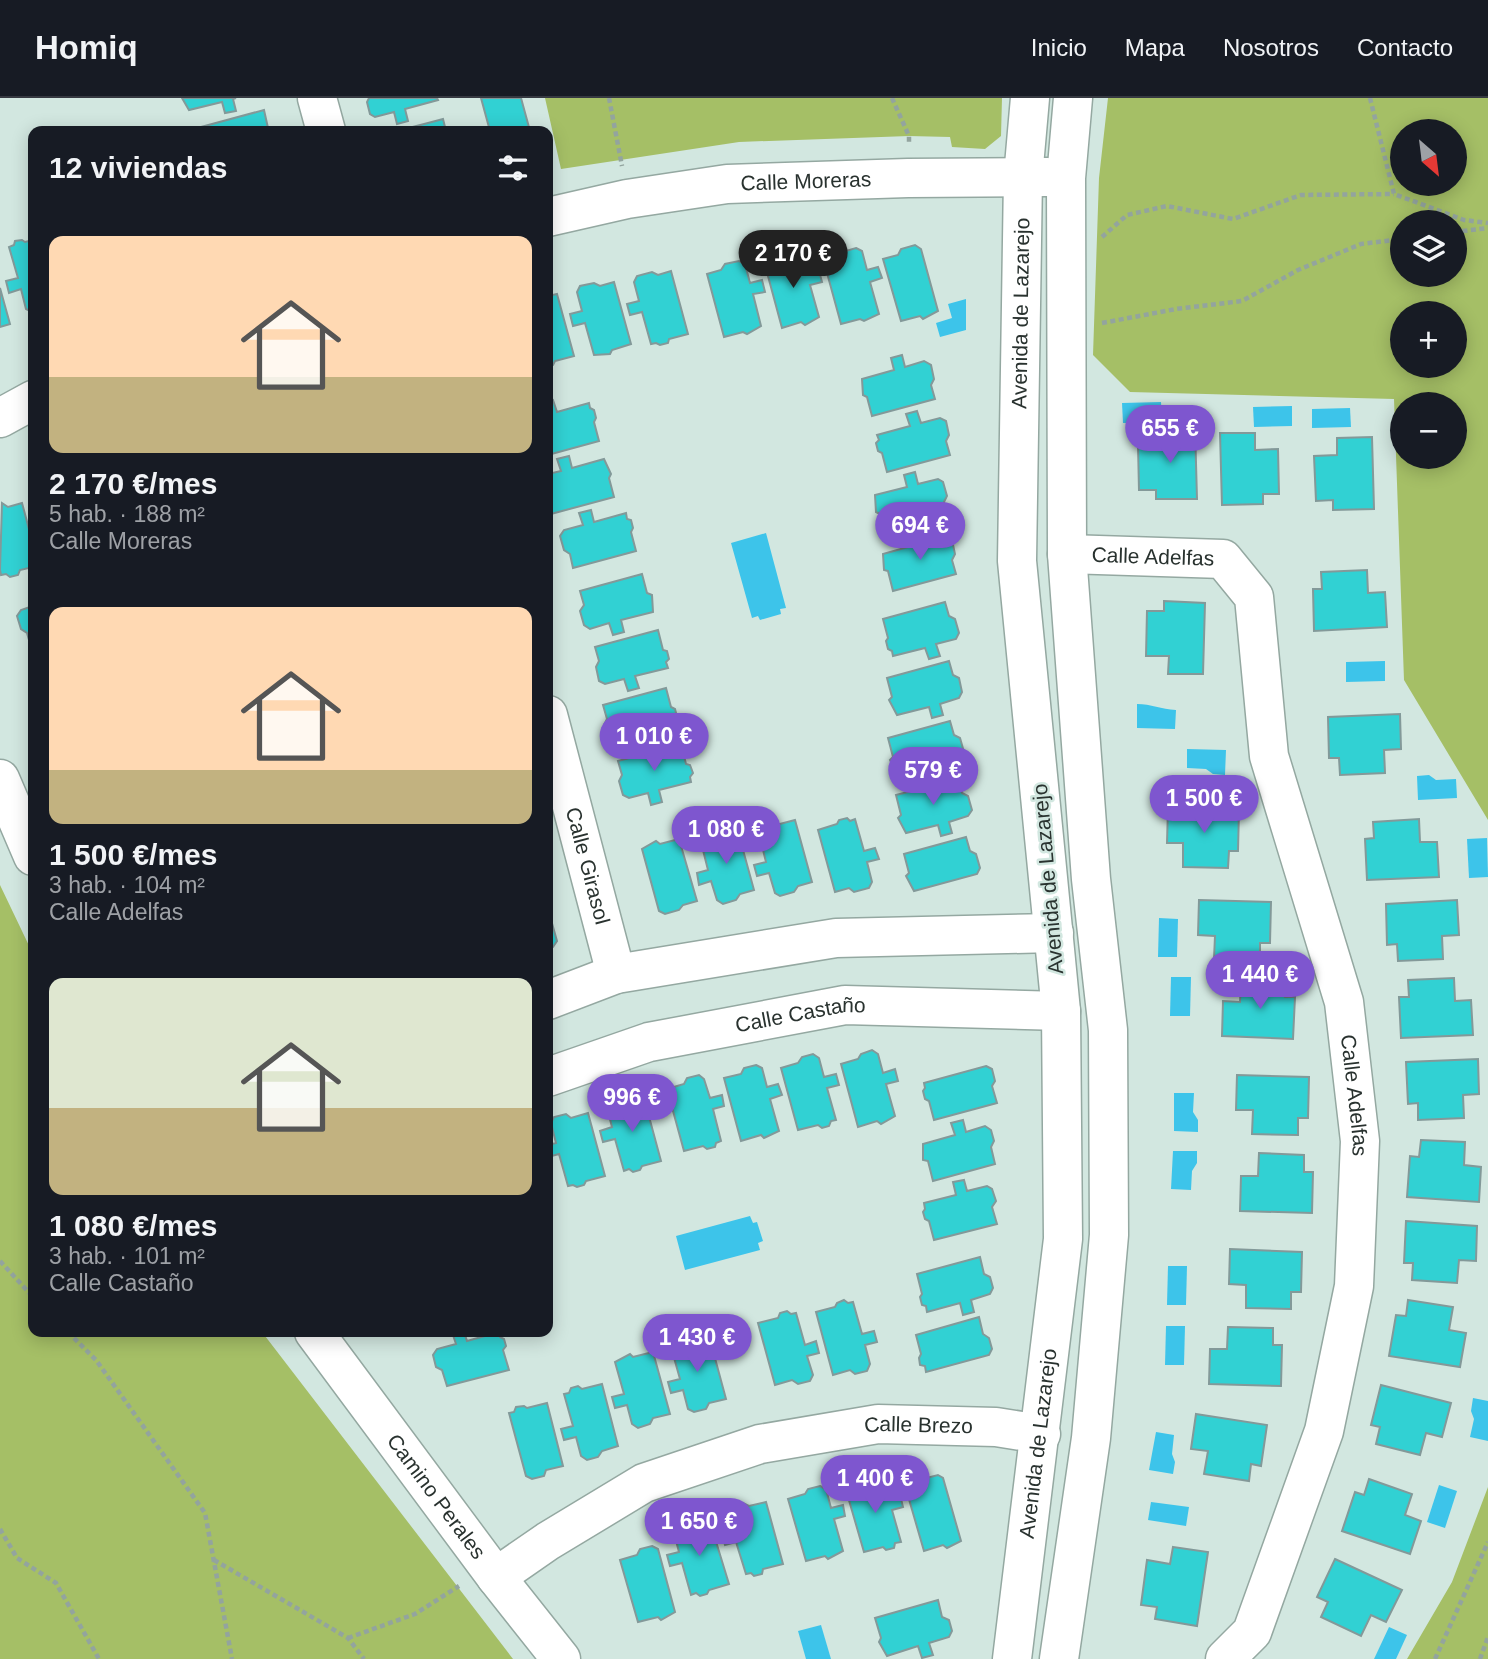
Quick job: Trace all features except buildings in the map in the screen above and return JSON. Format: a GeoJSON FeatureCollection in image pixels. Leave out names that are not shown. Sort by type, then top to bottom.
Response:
{"type":"FeatureCollection","features":[{"type":"Feature","properties":{"kind":"street"},"geometry":{"type":"LineString","coordinates":[[317,98],[325,126]]}},
{"type":"Feature","properties":{"kind":"street","name":"Avenida de Lazarejo"},"geometry":{"type":"LineString","coordinates":[[1012,1659],[1063,1240],[1061,1011],[1017,561],[1023,177],[1030,98]]}},
{"type":"Feature","properties":{"kind":"street","name":"Avenida de Lazarejo"},"geometry":{"type":"LineString","coordinates":[[1059,1659],[1091,1438],[1109,1235],[1108,1030],[1091,879],[1068,554],[1066,178],[1073,98]]}},
{"type":"Feature","properties":{"kind":"street","name":"Calle Moreras"},"geometry":{"type":"LineString","coordinates":[[553,216],[626,198],[727,184],[908,178],[1066,178]]}},
{"type":"Feature","properties":{"kind":"street"},"geometry":{"type":"LineString","coordinates":[[0,418],[28,403]]}},
{"type":"Feature","properties":{"kind":"street","name":"Calle Adelfas"},"geometry":{"type":"LineString","coordinates":[[1068,554],[1223,559],[1254,597],[1269,757],[1344,1002],[1360,1141],[1354,1286],[1324,1431],[1251,1632],[1225,1659]]}},
{"type":"Feature","properties":{"kind":"street","name":"Calle Girasol"},"geometry":{"type":"LineString","coordinates":[[553,734],[615,974]]}},
{"type":"Feature","properties":{"kind":"street"},"geometry":{"type":"LineString","coordinates":[[0,779],[28,844]]}},
{"type":"Feature","properties":{"kind":"street"},"geometry":{"type":"LineString","coordinates":[[553,998],[615,974],[836,938],[1054,933]]}},
{"type":"Feature","properties":{"kind":"street","name":"Calle Castaño"},"geometry":{"type":"LineString","coordinates":[[553,1075],[649,1042],[845,1005],[1061,1011]]}},
{"type":"Feature","properties":{"kind":"street","name":"Camino Perales"},"geometry":{"type":"LineString","coordinates":[[318,1337],[561,1659]]}},
{"type":"Feature","properties":{"kind":"street","name":"Calle Brezo"},"geometry":{"type":"LineString","coordinates":[[493,1572],[644,1483],[760,1444],[878,1424],[996,1427],[1041,1434]]}},
{"type":"Feature","properties":{"kind":"path"},"geometry":{"type":"LineString","coordinates":[[609,98],[626,198]]}},
{"type":"Feature","properties":{"kind":"path"},"geometry":{"type":"LineString","coordinates":[[892,98],[909,136],[908,178]]}},
{"type":"Feature","properties":{"kind":"path"},"geometry":{"type":"LineString","coordinates":[[1370,98],[1390,178]]}},
{"type":"Feature","properties":{"kind":"path"},"geometry":{"type":"LineString","coordinates":[[1066,239],[1097,241],[1127,215],[1167,206],[1233,219],[1301,195],[1390,194]]}},
{"type":"Feature","properties":{"kind":"path"},"geometry":{"type":"LineString","coordinates":[[1399,196],[1464,220],[1488,223]]}},
{"type":"Feature","properties":{"kind":"path"},"geometry":{"type":"LineString","coordinates":[[1467,230],[1488,228]]}},
{"type":"Feature","properties":{"kind":"path"},"geometry":{"type":"LineString","coordinates":[[1066,324],[1116,322],[1176,309],[1242,301],[1298,270],[1361,244],[1390,240]]}},
{"type":"Feature","properties":{"kind":"path"},"geometry":{"type":"LineString","coordinates":[[0,1261],[28,1291]]}},
{"type":"Feature","properties":{"kind":"path"},"geometry":{"type":"LineString","coordinates":[[73,1337],[96,1360],[205,1514],[232,1659]]}},
{"type":"Feature","properties":{"kind":"path"},"geometry":{"type":"LineString","coordinates":[[0,1529],[17,1558],[56,1583],[99,1659]]}},
{"type":"Feature","properties":{"kind":"path"},"geometry":{"type":"LineString","coordinates":[[1435,1659],[1488,1542]]}},
{"type":"Feature","properties":{"kind":"path"},"geometry":{"type":"LineString","coordinates":[[214,1560],[348,1638],[364,1659]]}},
{"type":"Feature","properties":{"kind":"path"},"geometry":{"type":"LineString","coordinates":[[348,1638],[415,1614],[493,1572]]}},
{"type":"Feature","properties":{"kind":"path"},"geometry":{"type":"LineString","coordinates":[[1480,1659],[1488,1637]]}},
{"type":"Feature","properties":{"kind":"green space"},"geometry":{"type":"Polygon","coordinates":[[[545,98],[1002,98],[1001,136],[985,149],[952,147],[950,137],[739,142],[561,169],[545,98]]]}},
{"type":"Feature","properties":{"kind":"green space"},"geometry":{"type":"Polygon","coordinates":[[[1108,98],[1488,98],[1488,820],[1404,680],[1396,469],[1467,469],[1467,392],[1390,392],[1390,399],[1130,392],[1093,355],[1099,178],[1108,98]]]}},
{"type":"Feature","properties":{"kind":"green space"},"geometry":{"type":"Polygon","coordinates":[[[0,885],[28,944],[28,1337],[266,1337],[513,1659],[0,1659],[0,885]]]}},
{"type":"Feature","properties":{"kind":"green space"},"geometry":{"type":"Polygon","coordinates":[[[1488,1487],[1488,1659],[1407,1659],[1452,1582],[1488,1487]]]}},
{"type":"Feature","properties":{"kind":"water"},"geometry":{"type":"Polygon","coordinates":[[[966,299],[966,330],[940,337],[936,323],[952,318],[948,304],[966,299]]]}},
{"type":"Feature","properties":{"kind":"water"},"geometry":{"type":"Polygon","coordinates":[[[1161,402],[1162,422],[1123,423],[1122,403],[1161,402]]]}},
{"type":"Feature","properties":{"kind":"water"},"geometry":{"type":"Polygon","coordinates":[[[1292,406],[1292,426],[1254,427],[1253,407],[1292,406]]]}},
{"type":"Feature","properties":{"kind":"water"},"geometry":{"type":"Polygon","coordinates":[[[1350,408],[1351,427],[1312,428],[1312,409],[1350,408]]]}},
{"type":"Feature","properties":{"kind":"water"},"geometry":{"type":"Polygon","coordinates":[[[766,533],[786,608],[780,609],[781,614],[760,620],[758,616],[752,618],[731,543],[766,533]]]}},
{"type":"Feature","properties":{"kind":"water"},"geometry":{"type":"Polygon","coordinates":[[[1385,661],[1385,681],[1346,682],[1346,662],[1385,661]]]}},
{"type":"Feature","properties":{"kind":"water"},"geometry":{"type":"Polygon","coordinates":[[[1137,704],[1176,710],[1175,729],[1137,728],[1137,704]]]}},
{"type":"Feature","properties":{"kind":"water"},"geometry":{"type":"Polygon","coordinates":[[[1187,749],[1226,750],[1225,775],[1213,774],[1206,769],[1187,768],[1187,749]]]}},
{"type":"Feature","properties":{"kind":"water"},"geometry":{"type":"Polygon","coordinates":[[[1429,775],[1436,780],[1456,779],[1457,798],[1418,800],[1417,776],[1429,775]]]}},
{"type":"Feature","properties":{"kind":"water"},"geometry":{"type":"Polygon","coordinates":[[[1487,838],[1488,877],[1469,878],[1467,839],[1487,838]]]}},
{"type":"Feature","properties":{"kind":"water"},"geometry":{"type":"Polygon","coordinates":[[[1159,918],[1178,919],[1177,957],[1158,957],[1159,918]]]}},
{"type":"Feature","properties":{"kind":"water"},"geometry":{"type":"Polygon","coordinates":[[[1171,977],[1191,977],[1190,1016],[1170,1016],[1171,977]]]}},
{"type":"Feature","properties":{"kind":"water"},"geometry":{"type":"Polygon","coordinates":[[[1174,1093],[1194,1093],[1193,1112],[1198,1120],[1198,1132],[1174,1131],[1174,1093]]]}},
{"type":"Feature","properties":{"kind":"water"},"geometry":{"type":"Polygon","coordinates":[[[1173,1151],[1197,1151],[1191,1190],[1171,1189],[1173,1151]]]}},
{"type":"Feature","properties":{"kind":"water"},"geometry":{"type":"Polygon","coordinates":[[[750,1216],[753,1223],[757,1222],[763,1241],[758,1243],[760,1250],[685,1270],[676,1236],[750,1216]]]}},
{"type":"Feature","properties":{"kind":"water"},"geometry":{"type":"Polygon","coordinates":[[[1168,1266],[1187,1266],[1186,1305],[1167,1305],[1168,1266]]]}},
{"type":"Feature","properties":{"kind":"water"},"geometry":{"type":"Polygon","coordinates":[[[1166,1326],[1185,1326],[1184,1365],[1165,1365],[1166,1326]]]}},
{"type":"Feature","properties":{"kind":"water"},"geometry":{"type":"Polygon","coordinates":[[[1473,1398],[1488,1401],[1488,1441],[1470,1437],[1474,1419],[1471,1411],[1473,1398]]]}},
{"type":"Feature","properties":{"kind":"water"},"geometry":{"type":"Polygon","coordinates":[[[1156,1432],[1174,1435],[1173,1474],[1149,1470],[1156,1432]]]}},
{"type":"Feature","properties":{"kind":"water"},"geometry":{"type":"Polygon","coordinates":[[[1439,1485],[1457,1491],[1445,1528],[1427,1522],[1439,1485]]]}},
{"type":"Feature","properties":{"kind":"water"},"geometry":{"type":"Polygon","coordinates":[[[1151,1502],[1189,1507],[1186,1526],[1148,1520],[1151,1502]]]}},
{"type":"Feature","properties":{"kind":"water"},"geometry":{"type":"Polygon","coordinates":[[[821,1625],[831,1659],[806,1659],[798,1631],[821,1625]]]}},
{"type":"Feature","properties":{"kind":"water"},"geometry":{"type":"Polygon","coordinates":[[[1389,1627],[1407,1635],[1396,1659],[1374,1659],[1389,1627]]]}}]}
